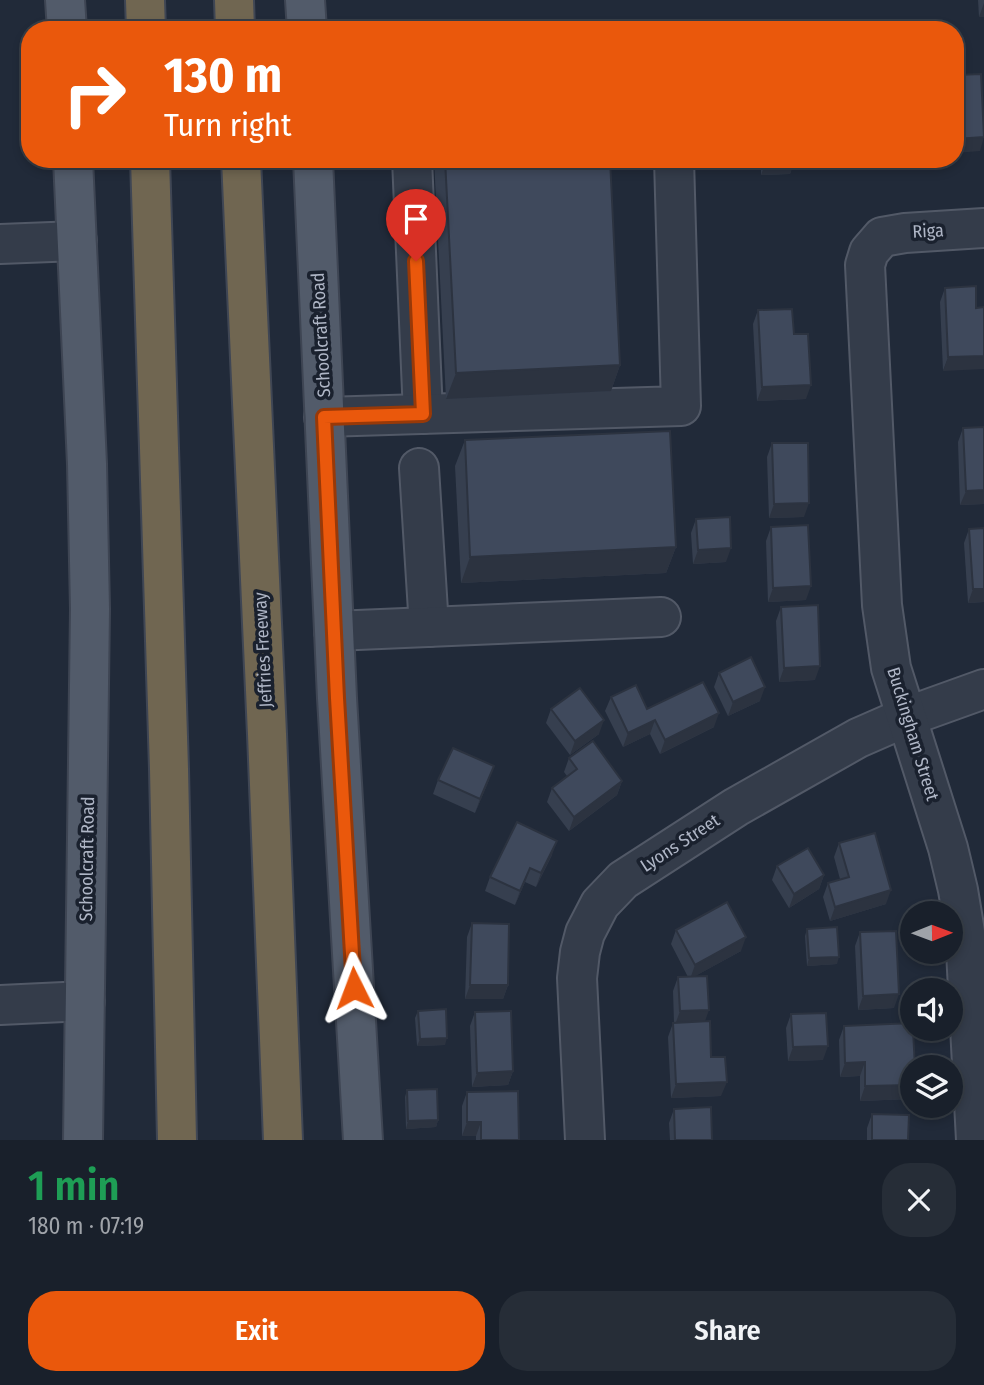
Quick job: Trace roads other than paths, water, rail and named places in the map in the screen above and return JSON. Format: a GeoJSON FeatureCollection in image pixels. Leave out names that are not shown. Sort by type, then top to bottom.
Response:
{"type":"FeatureCollection","features":[{"type":"Feature","properties":{"kind":"highway"},"geometry":{"type":"LineString","coordinates":[[145,0],[146,21]]}},
{"type":"Feature","properties":{"kind":"highway"},"geometry":{"type":"LineString","coordinates":[[234,0],[235,21]]}},
{"type":"Feature","properties":{"kind":"highway"},"geometry":{"type":"LineString","coordinates":[[150,168],[169,769],[177,1140]]}},
{"type":"Feature","properties":{"kind":"highway","name":"Jeffries Freeway"},"geometry":{"type":"LineString","coordinates":[[241,168],[283,1140]]}},
{"type":"Feature","properties":{"kind":"highway"},"geometry":{"type":"LineString","coordinates":[[159,1140],[173,1034]]}},
{"type":"Feature","properties":{"kind":"main road"},"geometry":{"type":"LineString","coordinates":[[65,0],[66,21]]}},
{"type":"Feature","properties":{"kind":"main road"},"geometry":{"type":"LineString","coordinates":[[305,0],[306,21]]}},
{"type":"Feature","properties":{"kind":"main road","name":"Schoolcraft Road"},"geometry":{"type":"LineString","coordinates":[[73,168],[87,464],[90,609],[83,1140]]}},
{"type":"Feature","properties":{"kind":"main road","name":"Schoolcraft Road"},"geometry":{"type":"LineString","coordinates":[[313,168],[334,631],[363,1140]]}},
{"type":"Feature","properties":{"kind":"street"},"geometry":{"type":"LineString","coordinates":[[412,168],[423,414]]}},
{"type":"Feature","properties":{"kind":"street"},"geometry":{"type":"LineString","coordinates":[[324,417],[681,406],[674,168]]}},
{"type":"Feature","properties":{"kind":"street","name":"Riga"},"geometry":{"type":"LineString","coordinates":[[876,244],[882,237],[905,233],[984,228]]}},
{"type":"Feature","properties":{"kind":"street"},"geometry":{"type":"LineString","coordinates":[[0,244],[77,241]]}},
{"type":"Feature","properties":{"kind":"street","name":"Buckingham Street"},"geometry":{"type":"LineString","coordinates":[[876,244],[869,252],[865,265],[882,605],[891,668],[948,848],[960,900],[965,932],[976,1140]]}},
{"type":"Feature","properties":{"kind":"street"},"geometry":{"type":"LineString","coordinates":[[419,468],[429,627]]}},
{"type":"Feature","properties":{"kind":"street"},"geometry":{"type":"LineString","coordinates":[[334,631],[661,617]]}},
{"type":"Feature","properties":{"kind":"street","name":"Lyons Street"},"geometry":{"type":"LineString","coordinates":[[585,1140],[577,978],[585,933],[600,904],[623,880],[736,807],[858,738],[906,717],[984,689]]}},
{"type":"Feature","properties":{"kind":"street"},"geometry":{"type":"LineString","coordinates":[[0,1005],[85,1000]]}}]}
